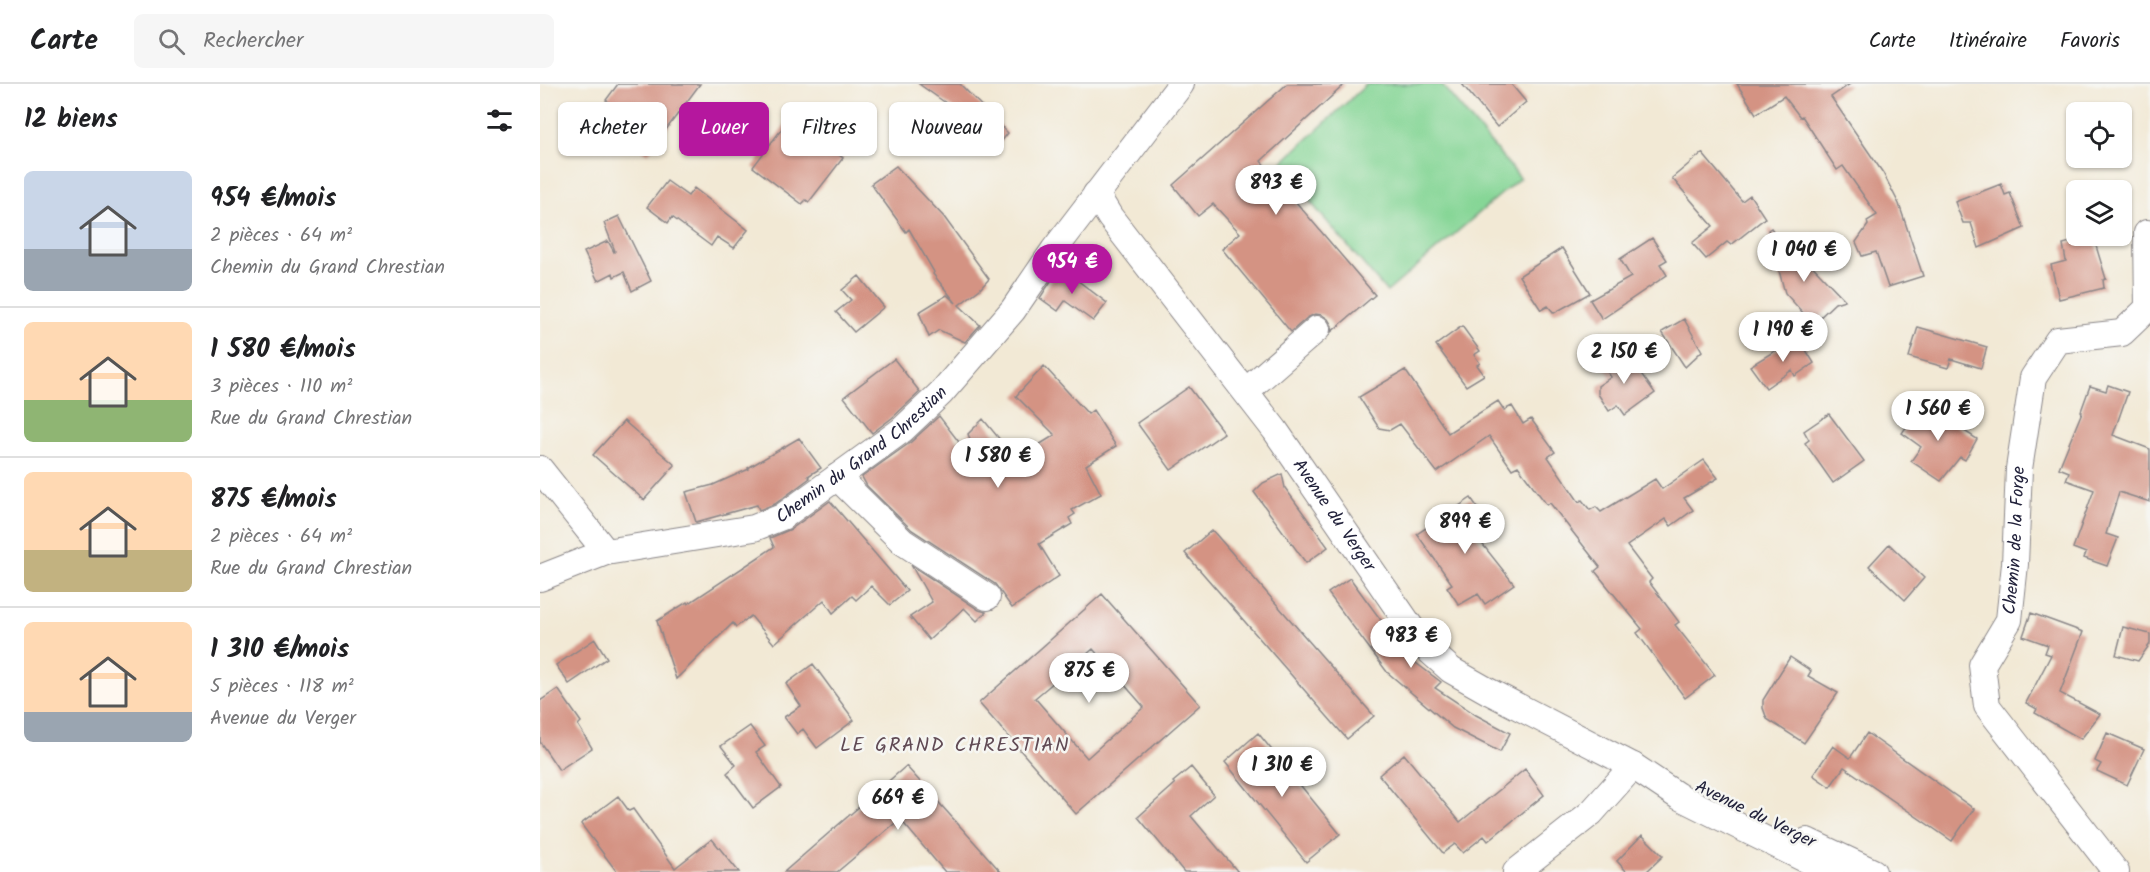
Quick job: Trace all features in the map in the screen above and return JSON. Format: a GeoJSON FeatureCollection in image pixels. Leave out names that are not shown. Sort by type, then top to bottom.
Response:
{"type":"FeatureCollection","features":[{"type":"Feature","properties":{"kind":"street","name":"Chemin du Grand Chrestian"},"geometry":{"type":"LineString","coordinates":[[540,578],[606,552],[754,528],[782,517],[902,430],[941,393],[1013,310],[1096,194],[1181,84]]}},
{"type":"Feature","properties":{"kind":"street","name":"Avenue du Verger"},"geometry":{"type":"LineString","coordinates":[[1096,194],[1110,216],[1246,392],[1423,645],[1451,670],[1633,766],[1678,796],[1831,872]]}},
{"type":"Feature","properties":{"kind":"street","name":"Chemin de la Forge"},"geometry":{"type":"LineString","coordinates":[[2116,872],[1987,706],[1982,665],[2009,620],[2019,469],[2033,378],[2058,340],[2122,333],[2148,308],[2147,232]]}},
{"type":"Feature","properties":{"kind":"street"},"geometry":{"type":"LineString","coordinates":[[1246,392],[1317,329]]}},
{"type":"Feature","properties":{"kind":"street"},"geometry":{"type":"LineString","coordinates":[[540,469],[606,552]]}},
{"type":"Feature","properties":{"kind":"street"},"geometry":{"type":"LineString","coordinates":[[837,477],[903,542],[987,597]]}},
{"type":"Feature","properties":{"kind":"street","name":"Avenue du Verger"},"geometry":{"type":"LineString","coordinates":[[1633,766],[1685,782],[1874,872]]}},
{"type":"Feature","properties":{"kind":"street"},"geometry":{"type":"LineString","coordinates":[[1516,872],[1592,813],[1633,766]]}},
{"type":"Feature","properties":{"kind":"green space"},"geometry":{"type":"Polygon","coordinates":[[[1367,84],[1441,84],[1520,178],[1387,292],[1279,165],[1367,84]]]}},
{"type":"Feature","properties":{"kind":"building"},"geometry":{"type":"Polygon","coordinates":[[[618,84],[700,84],[687,102],[679,102],[679,112],[667,128],[667,102],[609,102],[606,100],[618,84]]]}},
{"type":"Feature","properties":{"kind":"building"},"geometry":{"type":"Polygon","coordinates":[[[919,84],[960,84],[978,102],[944,102],[919,84]]]}},
{"type":"Feature","properties":{"kind":"building"},"geometry":{"type":"Polygon","coordinates":[[[1287,84],[1345,84],[1261,161],[1375,295],[1331,332],[1332,326],[1328,319],[1315,314],[1291,332],[1222,249],[1240,233],[1213,204],[1198,216],[1173,185],[1287,84]]]}},
{"type":"Feature","properties":{"kind":"building"},"geometry":{"type":"Polygon","coordinates":[[[1462,84],[1511,84],[1526,102],[1497,127],[1462,84]]]}},
{"type":"Feature","properties":{"kind":"building"},"geometry":{"type":"Polygon","coordinates":[[[1737,84],[1850,84],[1831,97],[1883,173],[1899,204],[1923,276],[1888,287],[1876,252],[1862,256],[1856,242],[1868,225],[1867,221],[1877,215],[1843,166],[1837,170],[1802,116],[1800,117],[1784,96],[1756,114],[1737,84]]]}},
{"type":"Feature","properties":{"kind":"building"},"geometry":{"type":"Polygon","coordinates":[[[781,130],[781,156],[840,156],[843,158],[809,202],[806,200],[802,204],[753,167],[761,156],[769,156],[769,146],[781,130]]]}},
{"type":"Feature","properties":{"kind":"building"},"geometry":{"type":"Polygon","coordinates":[[[1702,153],[1742,201],[1750,195],[1765,218],[1731,245],[1727,242],[1706,259],[1692,243],[1713,226],[1672,178],[1702,153]]]}},
{"type":"Feature","properties":{"kind":"building"},"geometry":{"type":"Polygon","coordinates":[[[896,166],[944,217],[989,279],[959,305],[980,325],[965,342],[939,330],[929,337],[919,312],[947,295],[956,303],[933,274],[934,272],[909,229],[906,232],[871,184],[896,166]]]}},
{"type":"Feature","properties":{"kind":"building"},"geometry":{"type":"Polygon","coordinates":[[[667,181],[688,196],[694,188],[748,230],[734,248],[717,237],[711,246],[672,217],[668,223],[647,207],[667,181]]]}},
{"type":"Feature","properties":{"kind":"building"},"geometry":{"type":"Polygon","coordinates":[[[2001,184],[2005,195],[2010,193],[2024,228],[1979,248],[1971,223],[1963,223],[1955,202],[2001,184]]]}},
{"type":"Feature","properties":{"kind":"building"},"geometry":{"type":"Polygon","coordinates":[[[619,216],[651,281],[632,291],[624,272],[614,277],[613,273],[598,281],[584,252],[608,241],[615,251],[604,223],[619,216]]]}},
{"type":"Feature","properties":{"kind":"building"},"geometry":{"type":"Polygon","coordinates":[[[1771,228],[1794,261],[1801,254],[1845,300],[1835,303],[1813,324],[1785,293],[1768,230],[1771,228]]]}},
{"type":"Feature","properties":{"kind":"building"},"geometry":{"type":"Polygon","coordinates":[[[1652,238],[1667,260],[1660,264],[1667,275],[1602,319],[1590,300],[1631,277],[1620,259],[1652,238]]]}},
{"type":"Feature","properties":{"kind":"building"},"geometry":{"type":"Polygon","coordinates":[[[2066,243],[2066,246],[2096,246],[2106,279],[2103,280],[2104,288],[2059,299],[2051,265],[2066,261],[2063,244],[2066,243]]]}},
{"type":"Feature","properties":{"kind":"building"},"geometry":{"type":"Polygon","coordinates":[[[1562,248],[1590,293],[1554,313],[1548,306],[1541,310],[1519,276],[1562,248]]]}},
{"type":"Feature","properties":{"kind":"building"},"geometry":{"type":"Polygon","coordinates":[[[1060,267],[1107,303],[1093,321],[1065,301],[1058,311],[1040,298],[1060,267]]]}},
{"type":"Feature","properties":{"kind":"building"},"geometry":{"type":"Polygon","coordinates":[[[859,276],[884,307],[854,332],[836,312],[851,300],[842,290],[859,276]]]}},
{"type":"Feature","properties":{"kind":"building"},"geometry":{"type":"Polygon","coordinates":[[[1684,319],[1702,351],[1685,367],[1662,332],[1684,319]]]}},
{"type":"Feature","properties":{"kind":"building"},"geometry":{"type":"Polygon","coordinates":[[[1462,326],[1480,351],[1474,355],[1484,375],[1466,386],[1436,345],[1462,326]]]}},
{"type":"Feature","properties":{"kind":"building"},"geometry":{"type":"Polygon","coordinates":[[[1918,327],[1987,347],[1981,368],[1951,359],[1948,368],[1909,357],[1918,327]]]}},
{"type":"Feature","properties":{"kind":"building"},"geometry":{"type":"Polygon","coordinates":[[[1798,337],[1814,363],[1795,376],[1792,370],[1766,388],[1750,366],[1798,337]]]}},
{"type":"Feature","properties":{"kind":"building"},"geometry":{"type":"Polygon","coordinates":[[[1624,350],[1655,393],[1625,415],[1618,405],[1609,411],[1598,394],[1598,386],[1611,377],[1603,366],[1624,350]]]}},
{"type":"Feature","properties":{"kind":"building"},"geometry":{"type":"Polygon","coordinates":[[[894,359],[920,392],[872,433],[844,397],[894,359]]]}},
{"type":"Feature","properties":{"kind":"building"},"geometry":{"type":"Polygon","coordinates":[[[1044,366],[1088,414],[1093,410],[1116,446],[1086,465],[1101,494],[1072,510],[1075,514],[1069,518],[1072,524],[1039,544],[1059,576],[1012,608],[995,584],[912,530],[867,486],[862,477],[911,442],[939,416],[982,472],[968,434],[983,419],[1016,459],[1055,435],[1016,396],[1044,366]]]}},
{"type":"Feature","properties":{"kind":"building"},"geometry":{"type":"Polygon","coordinates":[[[1405,370],[1448,433],[1498,401],[1504,410],[1512,406],[1523,424],[1531,419],[1555,452],[1548,457],[1579,502],[1582,500],[1590,510],[1596,507],[1601,512],[1655,479],[1662,489],[1704,460],[1718,478],[1684,498],[1693,510],[1671,526],[1666,519],[1627,546],[1652,579],[1649,582],[1679,622],[1675,625],[1715,675],[1685,698],[1637,633],[1642,629],[1595,571],[1600,567],[1550,503],[1547,505],[1518,466],[1512,469],[1489,436],[1437,472],[1400,424],[1390,430],[1379,428],[1359,397],[1405,370]]]}},
{"type":"Feature","properties":{"kind":"building"},"geometry":{"type":"Polygon","coordinates":[[[2108,385],[2128,392],[2113,435],[2150,449],[2150,502],[2119,492],[2106,534],[2118,538],[2107,566],[2084,558],[2086,553],[2073,548],[2094,490],[2066,480],[2069,472],[2059,468],[2090,386],[2106,391],[2108,385]]]}},
{"type":"Feature","properties":{"kind":"building"},"geometry":{"type":"Polygon","coordinates":[[[1189,387],[1224,433],[1171,470],[1137,423],[1189,387]]]}},
{"type":"Feature","properties":{"kind":"building"},"geometry":{"type":"Polygon","coordinates":[[[1922,404],[1977,439],[1965,460],[1960,457],[1941,481],[1911,461],[1921,447],[1902,433],[1922,404]]]}},
{"type":"Feature","properties":{"kind":"building"},"geometry":{"type":"Polygon","coordinates":[[[1829,414],[1864,461],[1833,483],[1805,443],[1809,440],[1804,431],[1829,414]]]}},
{"type":"Feature","properties":{"kind":"building"},"geometry":{"type":"Polygon","coordinates":[[[624,421],[675,465],[644,500],[593,455],[624,421]]]}},
{"type":"Feature","properties":{"kind":"building"},"geometry":{"type":"Polygon","coordinates":[[[799,438],[821,468],[808,476],[810,478],[775,504],[759,510],[757,505],[696,522],[686,492],[713,485],[749,469],[799,438]]]}},
{"type":"Feature","properties":{"kind":"building"},"geometry":{"type":"Polygon","coordinates":[[[1282,474],[1285,488],[1328,547],[1306,563],[1254,492],[1263,483],[1282,474]]]}},
{"type":"Feature","properties":{"kind":"building"},"geometry":{"type":"Polygon","coordinates":[[[1471,498],[1487,521],[1472,531],[1514,584],[1485,604],[1478,594],[1459,605],[1447,587],[1452,584],[1417,534],[1471,498]]]}},
{"type":"Feature","properties":{"kind":"building"},"geometry":{"type":"Polygon","coordinates":[[[830,501],[907,591],[890,605],[871,586],[856,600],[852,596],[833,613],[824,600],[774,644],[751,616],[736,627],[733,623],[676,679],[657,621],[687,602],[688,604],[774,547],[770,538],[791,529],[830,501]]]}},
{"type":"Feature","properties":{"kind":"building"},"geometry":{"type":"Polygon","coordinates":[[[1212,530],[1374,716],[1347,739],[1185,553],[1212,530]]]}},
{"type":"Feature","properties":{"kind":"building"},"geometry":{"type":"Polygon","coordinates":[[[1889,544],[1924,578],[1905,600],[1869,566],[1889,544]]]}},
{"type":"Feature","properties":{"kind":"building"},"geometry":{"type":"Polygon","coordinates":[[[911,565],[979,610],[986,612],[977,621],[964,608],[929,640],[910,617],[932,602],[911,565]]]}},
{"type":"Feature","properties":{"kind":"building"},"geometry":{"type":"Polygon","coordinates":[[[1350,578],[1408,657],[1441,682],[1435,688],[1476,715],[1510,733],[1500,752],[1453,728],[1387,672],[1328,593],[1350,578]]]}},
{"type":"Feature","properties":{"kind":"building"},"geometry":{"type":"Polygon","coordinates":[[[1102,594],[1200,705],[1076,814],[979,703],[1102,594]],[[1093,649],[1035,698],[1087,758],[1144,707],[1093,649]]]}},
{"type":"Feature","properties":{"kind":"building"},"geometry":{"type":"Polygon","coordinates":[[[2031,613],[2083,632],[2060,693],[2100,714],[2081,739],[2035,713],[2037,709],[2026,703],[2051,655],[2045,653],[2048,645],[2023,636],[2031,613]]]}},
{"type":"Feature","properties":{"kind":"building"},"geometry":{"type":"Polygon","coordinates":[[[2123,627],[2150,634],[2150,644],[2138,661],[2116,655],[2123,627]]]}},
{"type":"Feature","properties":{"kind":"building"},"geometry":{"type":"Polygon","coordinates":[[[595,639],[607,658],[569,684],[556,665],[595,639]]]}},
{"type":"Feature","properties":{"kind":"building"},"geometry":{"type":"Polygon","coordinates":[[[1790,657],[1811,671],[1808,676],[1838,693],[1804,743],[1767,719],[1763,708],[1763,700],[1790,657]]]}},
{"type":"Feature","properties":{"kind":"building"},"geometry":{"type":"Polygon","coordinates":[[[813,664],[854,720],[817,748],[803,729],[797,734],[784,717],[801,706],[786,684],[813,664]]]}},
{"type":"Feature","properties":{"kind":"building"},"geometry":{"type":"Polygon","coordinates":[[[558,689],[581,722],[578,725],[592,748],[559,770],[540,742],[540,701],[558,689]]]}},
{"type":"Feature","properties":{"kind":"building"},"geometry":{"type":"Polygon","coordinates":[[[750,726],[765,746],[756,752],[781,787],[753,808],[727,773],[736,765],[721,746],[750,726]]]}},
{"type":"Feature","properties":{"kind":"building"},"geometry":{"type":"Polygon","coordinates":[[[1258,733],[1340,834],[1306,862],[1225,762],[1258,733]]]}},
{"type":"Feature","properties":{"kind":"building"},"geometry":{"type":"Polygon","coordinates":[[[1867,733],[1974,809],[1952,841],[1844,767],[1830,787],[1813,775],[1833,746],[1850,758],[1867,733]]]}},
{"type":"Feature","properties":{"kind":"building"},"geometry":{"type":"Polygon","coordinates":[[[2107,733],[2144,749],[2127,785],[2097,771],[2101,764],[2095,761],[2107,733]]]}},
{"type":"Feature","properties":{"kind":"building"},"geometry":{"type":"Polygon","coordinates":[[[1404,754],[1460,822],[1525,769],[1544,795],[1488,841],[1484,836],[1463,853],[1455,844],[1443,853],[1379,775],[1404,754]]]}},
{"type":"Feature","properties":{"kind":"building"},"geometry":{"type":"Polygon","coordinates":[[[906,766],[1001,872],[945,872],[900,819],[837,872],[784,872],[906,766]]]}},
{"type":"Feature","properties":{"kind":"building"},"geometry":{"type":"Polygon","coordinates":[[[1191,767],[1214,795],[1191,816],[1238,872],[1184,872],[1138,817],[1191,767]]]}},
{"type":"Feature","properties":{"kind":"building"},"geometry":{"type":"Polygon","coordinates":[[[618,796],[629,811],[633,809],[675,868],[712,839],[739,872],[617,872],[581,824],[618,796]]]}},
{"type":"Feature","properties":{"kind":"building"},"geometry":{"type":"Polygon","coordinates":[[[1642,835],[1663,856],[1646,872],[1627,872],[1617,861],[1642,835]]]}},
{"type":"Feature","properties":{"kind":"district","name":"LE GRAND CHRESTIAN"},"geometry":{"type":"Point","coordinates":[955,746]}}]}
